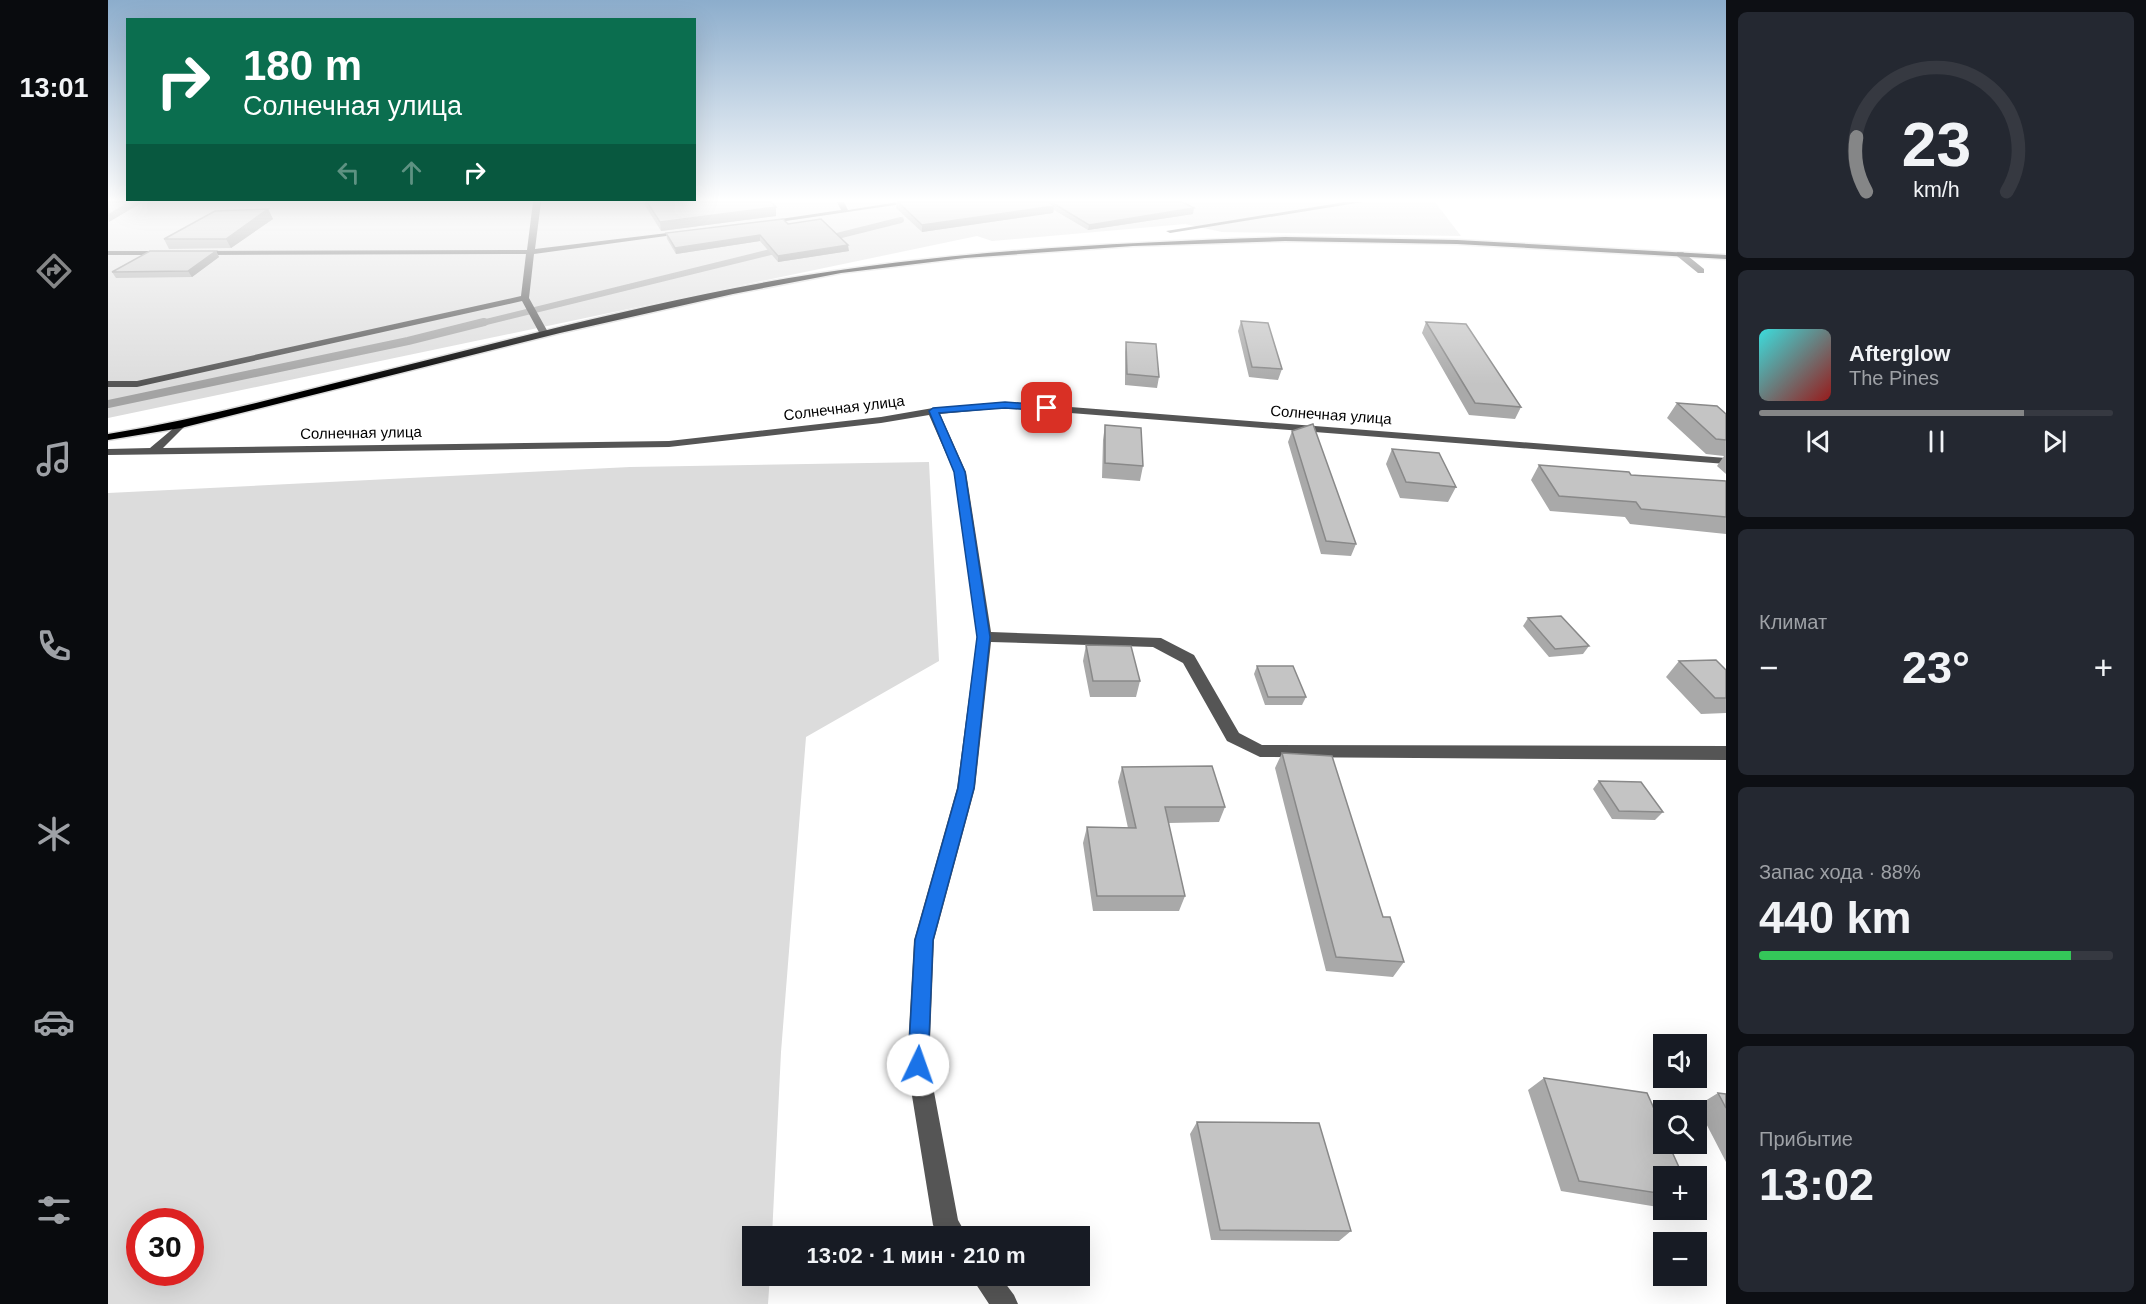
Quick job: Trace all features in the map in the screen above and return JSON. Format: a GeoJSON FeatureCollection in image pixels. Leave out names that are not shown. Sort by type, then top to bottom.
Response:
{"type":"FeatureCollection","features":[{"type":"Feature","properties":{"kind":"main road"},"geometry":{"type":"LineString","coordinates":[[108,437],[181,425],[544,334],[733,291],[830,273],[912,263]]}},
{"type":"Feature","properties":{"kind":"street"},"geometry":{"type":"LineString","coordinates":[[530,263],[525,297],[544,334]]}},
{"type":"Feature","properties":{"kind":"street"},"geometry":{"type":"LineString","coordinates":[[1690,263],[1701,272]]}},
{"type":"Feature","properties":{"kind":"street"},"geometry":{"type":"LineString","coordinates":[[108,384],[137,384],[525,297]]}},
{"type":"Feature","properties":{"kind":"street","name":"Солнечная улица"},"geometry":{"type":"LineString","coordinates":[[108,452],[669,444],[881,420],[933,411],[1005,405],[1726,461]]}},
{"type":"Feature","properties":{"kind":"street"},"geometry":{"type":"LineString","coordinates":[[933,411],[960,472],[984,637],[966,788],[924,940],[918,1065],[947,1226]]}},
{"type":"Feature","properties":{"kind":"street"},"geometry":{"type":"LineString","coordinates":[[153,451],[181,425]]}},
{"type":"Feature","properties":{"kind":"street"},"geometry":{"type":"LineString","coordinates":[[984,637],[1156,642],[1189,659],[1233,737],[1260,751],[1726,753]]}},
{"type":"Feature","properties":{"kind":"street"},"geometry":{"type":"LineString","coordinates":[[991,1286],[1005,1304]]}},
{"type":"Feature","properties":{"kind":"shaded area"},"geometry":{"type":"Polygon","coordinates":[[[108,263],[849,263],[108,418],[108,263]]]}},
{"type":"Feature","properties":{"kind":"shaded area"},"geometry":{"type":"Polygon","coordinates":[[[929,462],[939,661],[806,737],[781,1052],[772,1226],[742,1226],[742,1286],[769,1286],[768,1304],[108,1304],[108,493],[630,467],[929,462]]]}},
{"type":"Feature","properties":{"kind":"building"},"geometry":{"type":"Polygon","coordinates":[[[129,263],[199,263],[188,271],[112,272],[129,263]]]}},
{"type":"Feature","properties":{"kind":"building"},"geometry":{"type":"Polygon","coordinates":[[[1241,321],[1268,323],[1282,369],[1252,367],[1241,321]]]}},
{"type":"Feature","properties":{"kind":"building"},"geometry":{"type":"Polygon","coordinates":[[[1426,322],[1466,324],[1521,407],[1475,403],[1426,322]]]}},
{"type":"Feature","properties":{"kind":"building"},"geometry":{"type":"Polygon","coordinates":[[[1126,342],[1156,344],[1159,377],[1127,374],[1126,342]]]}},
{"type":"Feature","properties":{"kind":"building"},"geometry":{"type":"Polygon","coordinates":[[[1677,403],[1717,406],[1726,414],[1726,440],[1716,439],[1677,403]]]}},
{"type":"Feature","properties":{"kind":"building"},"geometry":{"type":"Polygon","coordinates":[[[1313,424],[1356,544],[1326,541],[1292,431],[1313,424]]]}},
{"type":"Feature","properties":{"kind":"building"},"geometry":{"type":"Polygon","coordinates":[[[1105,425],[1141,428],[1143,466],[1105,463],[1105,425]]]}},
{"type":"Feature","properties":{"kind":"building"},"geometry":{"type":"Polygon","coordinates":[[[1392,449],[1439,453],[1456,487],[1406,482],[1392,449]]]}},
{"type":"Feature","properties":{"kind":"building"},"geometry":{"type":"Polygon","coordinates":[[[1539,465],[1629,472],[1631,475],[1726,481],[1726,517],[1641,509],[1636,502],[1559,496],[1539,465]]]}},
{"type":"Feature","properties":{"kind":"building"},"geometry":{"type":"Polygon","coordinates":[[[1561,616],[1589,646],[1555,649],[1528,618],[1561,616]]]}},
{"type":"Feature","properties":{"kind":"building"},"geometry":{"type":"Polygon","coordinates":[[[1086,645],[1131,646],[1140,681],[1093,681],[1086,645]]]}},
{"type":"Feature","properties":{"kind":"building"},"geometry":{"type":"Polygon","coordinates":[[[1716,660],[1726,670],[1726,698],[1715,698],[1679,661],[1716,660]]]}},
{"type":"Feature","properties":{"kind":"building"},"geometry":{"type":"Polygon","coordinates":[[[1257,666],[1293,666],[1306,697],[1268,697],[1257,666]]]}},
{"type":"Feature","properties":{"kind":"building"},"geometry":{"type":"Polygon","coordinates":[[[1282,753],[1332,756],[1383,917],[1390,917],[1404,962],[1336,957],[1282,753]]]}},
{"type":"Feature","properties":{"kind":"building"},"geometry":{"type":"Polygon","coordinates":[[[1212,766],[1225,807],[1165,807],[1185,896],[1097,896],[1087,827],[1136,828],[1122,767],[1212,766]]]}},
{"type":"Feature","properties":{"kind":"building"},"geometry":{"type":"Polygon","coordinates":[[[1599,781],[1641,782],[1663,812],[1619,811],[1599,781]]]}},
{"type":"Feature","properties":{"kind":"building"},"geometry":{"type":"Polygon","coordinates":[[[1544,1078],[1647,1093],[1653,1106],[1653,1154],[1673,1154],[1678,1166],[1653,1166],[1653,1192],[1579,1181],[1544,1078]]]}},
{"type":"Feature","properties":{"kind":"building"},"geometry":{"type":"Polygon","coordinates":[[[1718,1093],[1726,1094],[1726,1108],[1718,1093]]]}},
{"type":"Feature","properties":{"kind":"building"},"geometry":{"type":"Polygon","coordinates":[[[1197,1122],[1319,1123],[1351,1231],[1220,1230],[1197,1122]]]}},
{"type":"Feature","properties":{"kind":"waterway"},"geometry":{"type":"LineString","coordinates":[[478,324],[727,263]]}},
{"type":"Feature","properties":{"kind":"waterway"},"geometry":{"type":"LineString","coordinates":[[108,404],[408,341],[484,322]]}},
{"type":"Feature","properties":{"kind":"route"},"geometry":{"type":"LineString","coordinates":[[918,1065],[924,940],[966,788],[984,637],[960,472],[933,411],[1005,405],[1047,408]]}}]}
